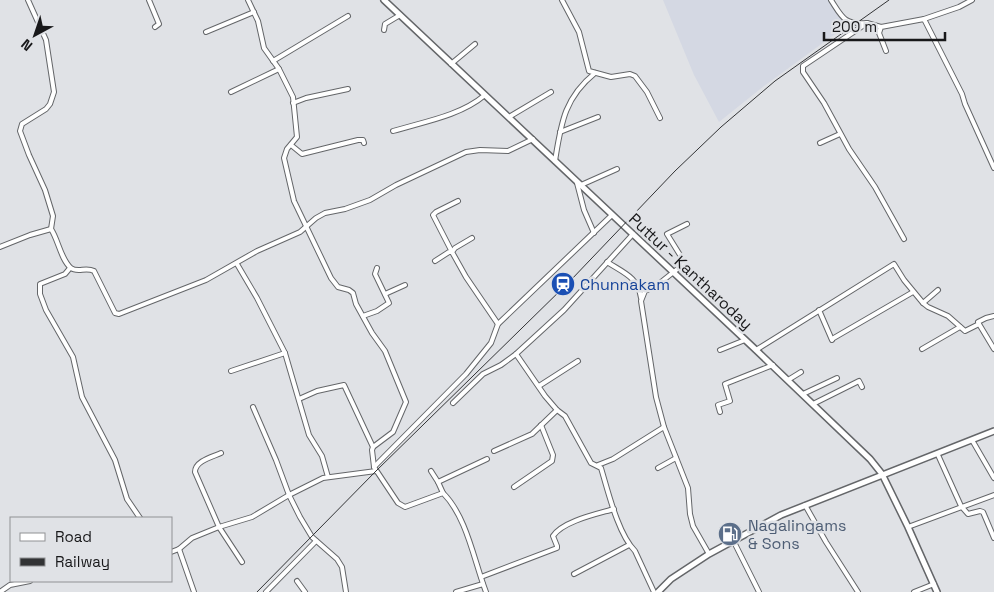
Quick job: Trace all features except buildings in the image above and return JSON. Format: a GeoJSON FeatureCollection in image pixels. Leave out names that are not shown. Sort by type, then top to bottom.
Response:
{"type":"FeatureCollection","features":[{"type":"Feature","properties":{"kind":"main road","name":"Puttur - Kantharoday"},"geometry":{"type":"LineString","coordinates":[[385,0],[870,459],[882,474],[937,592]]}},
{"type":"Feature","properties":{"kind":"main road"},"geometry":{"type":"LineString","coordinates":[[656,592],[671,579],[709,554],[733,540],[805,505],[882,474],[938,455],[994,431]]}},
{"type":"Feature","properties":{"kind":"street"},"geometry":{"type":"LineString","coordinates":[[34,0],[29,1],[46,40],[54,92],[50,104],[22,124],[20,131],[45,190],[53,216],[51,229],[56,236],[62,255],[70,268],[77,270],[90,268],[94,271],[115,313],[119,314],[206,280],[257,251],[307,227],[316,218],[325,213],[345,209],[370,200],[396,185],[466,152],[480,150],[508,151],[533,139]]}},
{"type":"Feature","properties":{"kind":"street"},"geometry":{"type":"LineString","coordinates":[[150,0],[159,24],[155,27]]}},
{"type":"Feature","properties":{"kind":"street"},"geometry":{"type":"LineString","coordinates":[[248,0],[258,21],[264,48],[279,69],[293,97],[297,137],[287,149],[284,158],[294,201],[331,278],[338,287],[353,293],[356,304],[372,333],[385,351],[406,402],[393,432],[373,447]]}},
{"type":"Feature","properties":{"kind":"street"},"geometry":{"type":"LineString","coordinates":[[562,0],[579,32],[589,71],[611,77],[630,74],[635,76],[647,92],[660,118]]}},
{"type":"Feature","properties":{"kind":"street"},"geometry":{"type":"LineString","coordinates":[[831,0],[844,20],[855,24],[867,23],[880,27],[924,19],[959,7],[972,0]]}},
{"type":"Feature","properties":{"kind":"street"},"geometry":{"type":"LineString","coordinates":[[206,32],[254,12]]}},
{"type":"Feature","properties":{"kind":"street"},"geometry":{"type":"LineString","coordinates":[[384,30],[385,24],[400,15]]}},
{"type":"Feature","properties":{"kind":"street"},"geometry":{"type":"LineString","coordinates":[[273,61],[348,16]]}},
{"type":"Feature","properties":{"kind":"street"},"geometry":{"type":"LineString","coordinates":[[924,19],[962,94],[994,168]]}},
{"type":"Feature","properties":{"kind":"street"},"geometry":{"type":"LineString","coordinates":[[867,23],[803,66],[802,72],[824,103],[840,134],[875,187],[904,240]]}},
{"type":"Feature","properties":{"kind":"street"},"geometry":{"type":"LineString","coordinates":[[880,27],[879,33],[886,51]]}},
{"type":"Feature","properties":{"kind":"street"},"geometry":{"type":"LineString","coordinates":[[451,64],[475,44]]}},
{"type":"Feature","properties":{"kind":"street"},"geometry":{"type":"LineString","coordinates":[[231,92],[279,69]]}},
{"type":"Feature","properties":{"kind":"street"},"geometry":{"type":"LineString","coordinates":[[555,161],[562,117],[573,96],[585,80],[595,73]]}},
{"type":"Feature","properties":{"kind":"street"},"geometry":{"type":"LineString","coordinates":[[294,102],[348,89]]}},
{"type":"Feature","properties":{"kind":"street"},"geometry":{"type":"LineString","coordinates":[[509,117],[551,92]]}},
{"type":"Feature","properties":{"kind":"street"},"geometry":{"type":"LineString","coordinates":[[393,131],[456,112],[478,101],[485,95]]}},
{"type":"Feature","properties":{"kind":"street"},"geometry":{"type":"LineString","coordinates":[[560,132],[598,118]]}},
{"type":"Feature","properties":{"kind":"street"},"geometry":{"type":"LineString","coordinates":[[820,143],[840,134]]}},
{"type":"Feature","properties":{"kind":"street"},"geometry":{"type":"LineString","coordinates":[[291,145],[302,154],[358,140],[363,140],[364,143]]}},
{"type":"Feature","properties":{"kind":"street"},"geometry":{"type":"LineString","coordinates":[[581,185],[617,169]]}},
{"type":"Feature","properties":{"kind":"street"},"geometry":{"type":"LineString","coordinates":[[576,180],[584,210],[594,233]]}},
{"type":"Feature","properties":{"kind":"street"},"geometry":{"type":"LineString","coordinates":[[458,202],[433,215],[466,278],[498,324]]}},
{"type":"Feature","properties":{"kind":"street"},"geometry":{"type":"LineString","coordinates":[[172,552],[179,549],[192,538],[252,516],[288,495],[323,478],[375,469],[466,374],[491,343],[498,324],[612,215]]}},
{"type":"Feature","properties":{"kind":"street"},"geometry":{"type":"LineString","coordinates":[[642,301],[645,291],[656,286],[685,263],[667,234],[686,224]]}},
{"type":"Feature","properties":{"kind":"street"},"geometry":{"type":"LineString","coordinates":[[0,247],[51,229]]}},
{"type":"Feature","properties":{"kind":"street"},"geometry":{"type":"LineString","coordinates":[[453,403],[483,374],[501,365],[516,354],[564,310],[633,234]]}},
{"type":"Feature","properties":{"kind":"street"},"geometry":{"type":"LineString","coordinates":[[435,261],[472,238]]}},
{"type":"Feature","properties":{"kind":"street"},"geometry":{"type":"LineString","coordinates":[[607,262],[635,280],[640,290],[654,388],[664,427],[688,488],[693,526],[709,554]]}},
{"type":"Feature","properties":{"kind":"street"},"geometry":{"type":"LineString","coordinates":[[237,264],[257,298],[285,354],[290,366],[292,381],[299,399],[308,435],[322,456],[328,477]]}},
{"type":"Feature","properties":{"kind":"street"},"geometry":{"type":"LineString","coordinates":[[756,350],[894,264],[913,292],[928,307],[948,316],[965,331],[979,324],[978,322],[994,316]]}},
{"type":"Feature","properties":{"kind":"street"},"geometry":{"type":"LineString","coordinates":[[70,268],[65,274],[40,284],[40,294],[46,310],[73,357],[82,396],[115,460],[127,499],[139,517]]}},
{"type":"Feature","properties":{"kind":"street"},"geometry":{"type":"LineString","coordinates":[[363,316],[387,306],[389,303],[375,274],[377,268]]}},
{"type":"Feature","properties":{"kind":"street"},"geometry":{"type":"LineString","coordinates":[[385,294],[405,285]]}},
{"type":"Feature","properties":{"kind":"street"},"geometry":{"type":"LineString","coordinates":[[923,302],[938,290]]}},
{"type":"Feature","properties":{"kind":"street"},"geometry":{"type":"LineString","coordinates":[[819,310],[832,340],[913,292]]}},
{"type":"Feature","properties":{"kind":"street"},"geometry":{"type":"LineString","coordinates":[[979,324],[994,349]]}},
{"type":"Feature","properties":{"kind":"street"},"geometry":{"type":"LineString","coordinates":[[922,349],[960,327]]}},
{"type":"Feature","properties":{"kind":"street"},"geometry":{"type":"LineString","coordinates":[[720,350],[745,340]]}},
{"type":"Feature","properties":{"kind":"street"},"geometry":{"type":"LineString","coordinates":[[231,371],[285,354]]}},
{"type":"Feature","properties":{"kind":"street"},"geometry":{"type":"LineString","coordinates":[[516,354],[557,410],[565,416],[591,463],[601,468],[614,509],[629,545],[635,551],[656,592]]}},
{"type":"Feature","properties":{"kind":"street"},"geometry":{"type":"LineString","coordinates":[[539,386],[578,361]]}},
{"type":"Feature","properties":{"kind":"street"},"geometry":{"type":"LineString","coordinates":[[720,412],[718,405],[730,401],[725,384],[772,365]]}},
{"type":"Feature","properties":{"kind":"street"},"geometry":{"type":"LineString","coordinates":[[788,380],[801,372]]}},
{"type":"Feature","properties":{"kind":"street"},"geometry":{"type":"LineString","coordinates":[[803,394],[837,378]]}},
{"type":"Feature","properties":{"kind":"street"},"geometry":{"type":"LineString","coordinates":[[813,404],[859,381],[862,387]]}},
{"type":"Feature","properties":{"kind":"street"},"geometry":{"type":"LineString","coordinates":[[299,399],[317,391],[344,385],[373,447],[375,469],[401,506],[405,507],[442,493]]}},
{"type":"Feature","properties":{"kind":"street"},"geometry":{"type":"LineString","coordinates":[[253,407],[276,460],[288,495],[300,518],[316,541],[337,558],[342,566],[346,592]]}},
{"type":"Feature","properties":{"kind":"street"},"geometry":{"type":"LineString","coordinates":[[494,450],[532,434],[557,410]]}},
{"type":"Feature","properties":{"kind":"street"},"geometry":{"type":"LineString","coordinates":[[514,487],[552,461],[553,455],[541,425]]}},
{"type":"Feature","properties":{"kind":"street"},"geometry":{"type":"LineString","coordinates":[[598,465],[613,459],[664,427]]}},
{"type":"Feature","properties":{"kind":"street"},"geometry":{"type":"LineString","coordinates":[[972,440],[994,478]]}},
{"type":"Feature","properties":{"kind":"street"},"geometry":{"type":"LineString","coordinates":[[221,453],[198,464],[195,467],[195,472],[219,527],[242,562]]}},
{"type":"Feature","properties":{"kind":"street"},"geometry":{"type":"LineString","coordinates":[[938,455],[961,506],[968,514],[983,512],[994,538]]}},
{"type":"Feature","properties":{"kind":"street"},"geometry":{"type":"LineString","coordinates":[[658,468],[676,458]]}},
{"type":"Feature","properties":{"kind":"street"},"geometry":{"type":"LineString","coordinates":[[438,482],[487,459]]}},
{"type":"Feature","properties":{"kind":"street"},"geometry":{"type":"LineString","coordinates":[[431,471],[442,493],[448,498],[463,526],[486,592]]}},
{"type":"Feature","properties":{"kind":"street"},"geometry":{"type":"LineString","coordinates":[[908,527],[994,495]]}},
{"type":"Feature","properties":{"kind":"street"},"geometry":{"type":"LineString","coordinates":[[805,505],[858,592]]}},
{"type":"Feature","properties":{"kind":"street"},"geometry":{"type":"LineString","coordinates":[[481,577],[556,548],[553,536],[559,530],[584,518],[614,509]]}},
{"type":"Feature","properties":{"kind":"street"},"geometry":{"type":"LineString","coordinates":[[733,540],[759,592]]}},
{"type":"Feature","properties":{"kind":"street"},"geometry":{"type":"LineString","coordinates":[[266,592],[316,541]]}},
{"type":"Feature","properties":{"kind":"street"},"geometry":{"type":"LineString","coordinates":[[574,574],[629,545]]}},
{"type":"Feature","properties":{"kind":"street"},"geometry":{"type":"LineString","coordinates":[[179,549],[194,592]]}},
{"type":"Feature","properties":{"kind":"street"},"geometry":{"type":"LineString","coordinates":[[297,581],[306,592]]}},
{"type":"Feature","properties":{"kind":"street"},"geometry":{"type":"LineString","coordinates":[[0,592],[10,585],[25,582]]}},
{"type":"Feature","properties":{"kind":"street"},"geometry":{"type":"LineString","coordinates":[[456,592],[483,584]]}},
{"type":"Feature","properties":{"kind":"street"},"geometry":{"type":"LineString","coordinates":[[914,592],[934,584]]}},
{"type":"Feature","properties":{"kind":"shaded area"},"geometry":{"type":"Polygon","coordinates":[[[663,0],[830,0],[846,26],[764,86],[719,122],[694,75],[663,0]]]}},
{"type":"Feature","properties":{"kind":"railway"},"geometry":{"type":"LineString","coordinates":[[257,592],[376,471],[570,281],[675,171],[721,127],[775,81],[889,0]]}},
{"type":"Feature","properties":{"kind":"place","name":"Chunnakam"},"geometry":{"type":"Point","coordinates":[563,284]}},
{"type":"Feature","properties":{"kind":"place","name":"Nagalingams & Sons"},"geometry":{"type":"Point","coordinates":[730,534]}}]}
